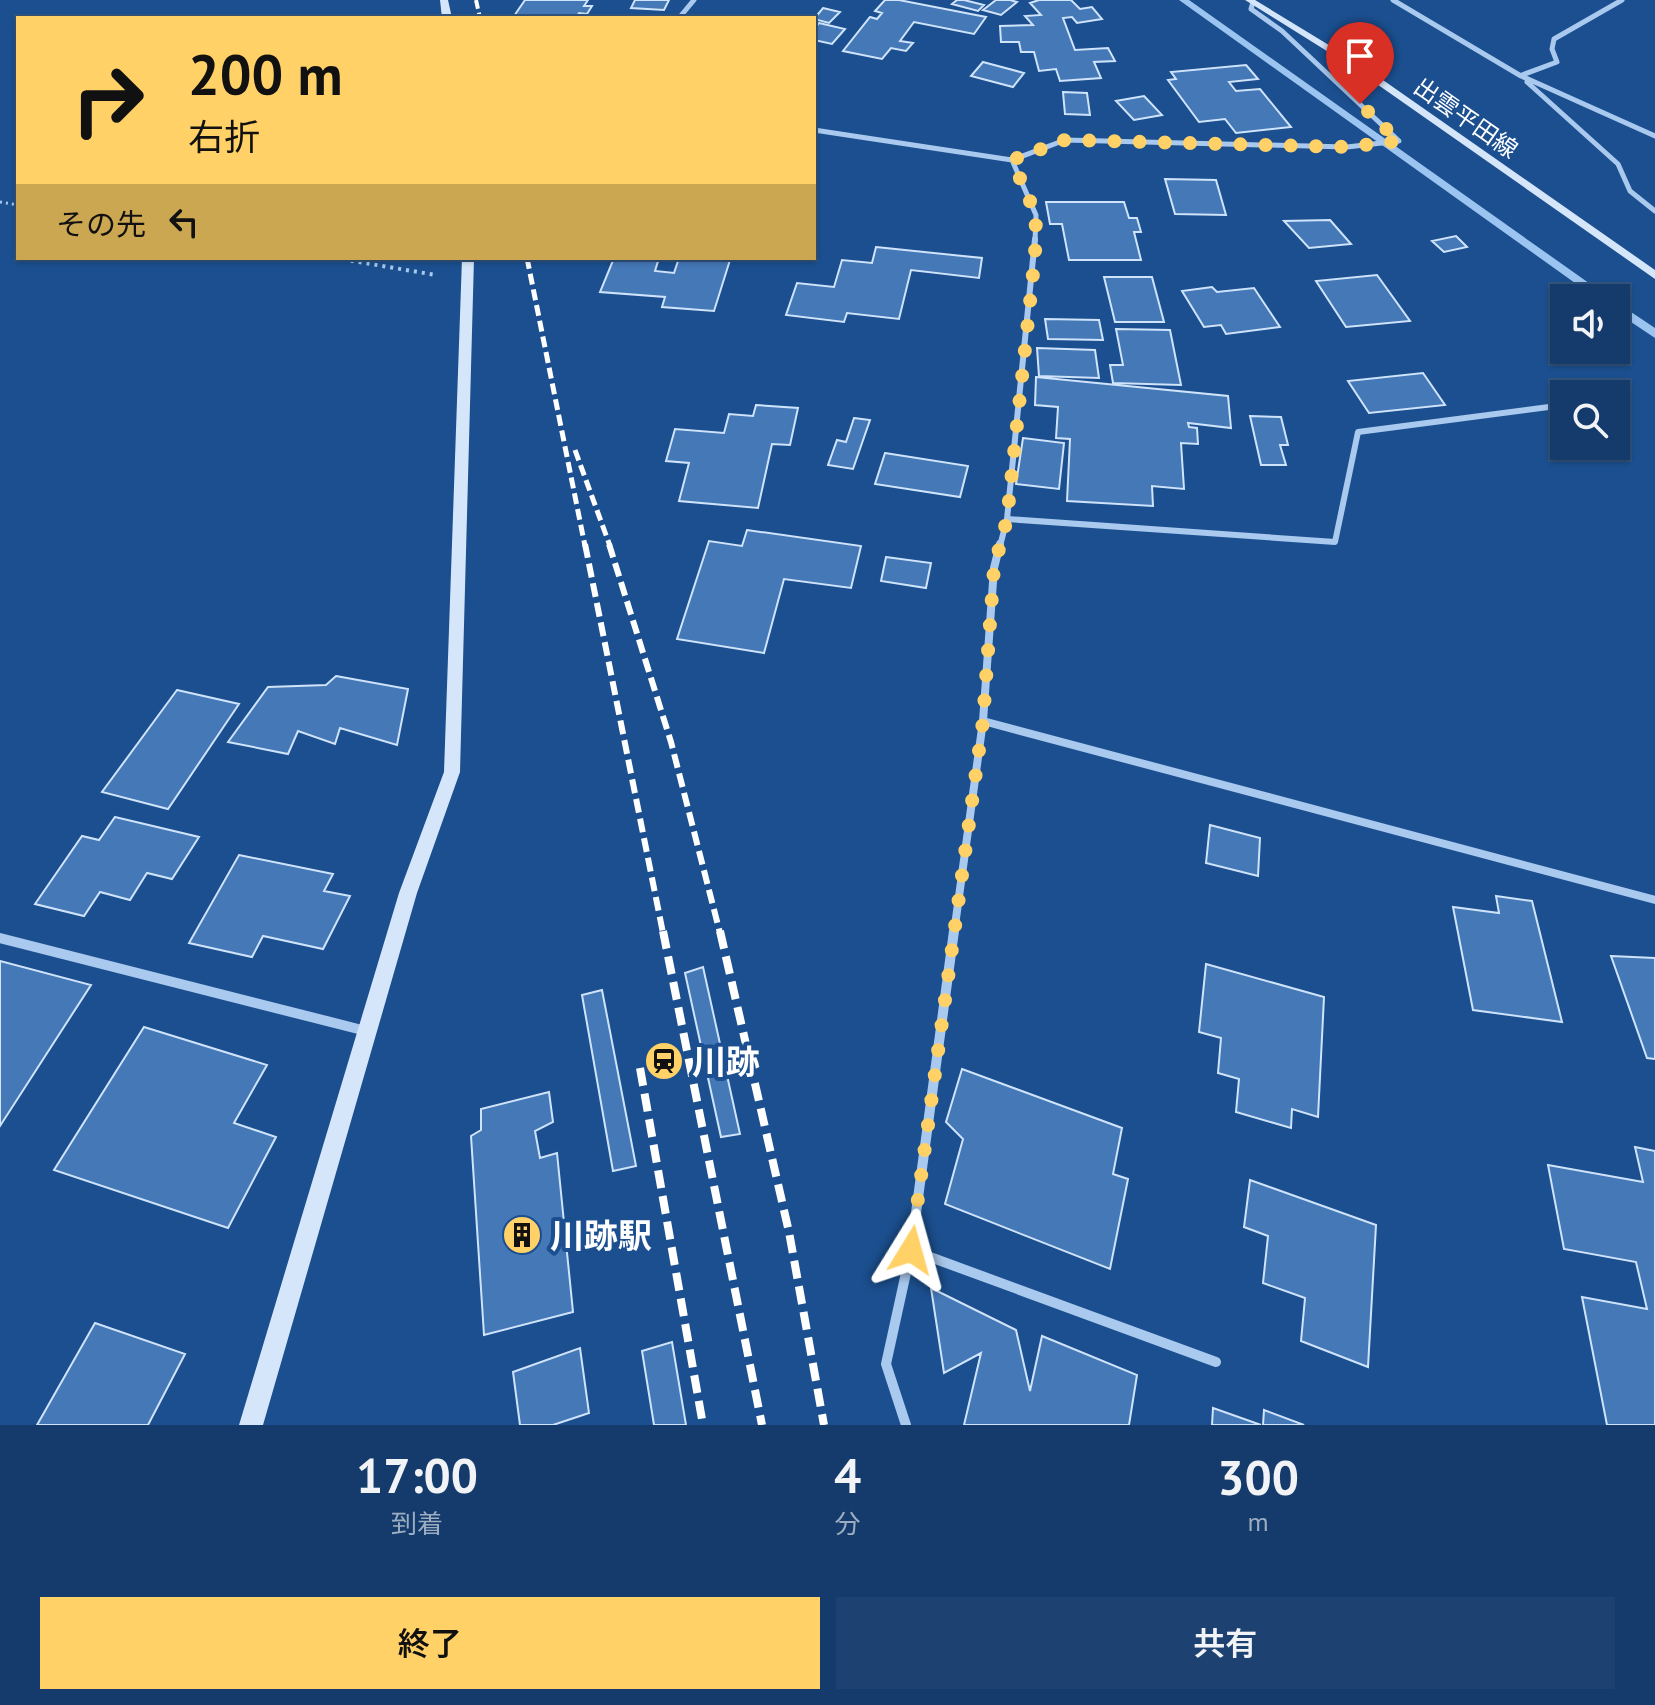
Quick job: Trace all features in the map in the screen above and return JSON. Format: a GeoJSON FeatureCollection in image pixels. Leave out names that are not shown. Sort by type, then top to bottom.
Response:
{"type":"FeatureCollection","features":[{"type":"Feature","properties":{"kind":"street"},"geometry":{"type":"LineString","coordinates":[[681,16],[694,0]]}},
{"type":"Feature","properties":{"kind":"street"},"geometry":{"type":"LineString","coordinates":[[1393,0],[1521,76],[1655,136]]}},
{"type":"Feature","properties":{"kind":"street"},"geometry":{"type":"LineString","coordinates":[[1521,76],[1557,62],[1552,49],[1554,39],[1622,0]]}},
{"type":"Feature","properties":{"kind":"street"},"geometry":{"type":"LineString","coordinates":[[816,130],[1012,160],[1065,140],[1347,147],[1399,141],[1282,31],[1251,9],[1251,1]]}},
{"type":"Feature","properties":{"kind":"street","name":"出雲平田線"},"geometry":{"type":"LineString","coordinates":[[1251,1],[1357,66],[1655,275]]}},
{"type":"Feature","properties":{"kind":"street"},"geometry":{"type":"LineString","coordinates":[[1521,76],[1618,164],[1630,191],[1655,211]]}},
{"type":"Feature","properties":{"kind":"street"},"geometry":{"type":"LineString","coordinates":[[906,1425],[886,1364],[911,1250],[983,721],[994,568],[1007,519],[1035,255],[1036,215],[1012,160]]}},
{"type":"Feature","properties":{"kind":"street"},"geometry":{"type":"LineString","coordinates":[[251,1425],[408,893],[452,772],[468,260]]}},
{"type":"Feature","properties":{"kind":"street"},"geometry":{"type":"LineString","coordinates":[[1007,519],[1335,542],[1358,432],[1550,407]]}},
{"type":"Feature","properties":{"kind":"street"},"geometry":{"type":"LineString","coordinates":[[983,721],[1655,900]]}},
{"type":"Feature","properties":{"kind":"street"},"geometry":{"type":"LineString","coordinates":[[0,938],[366,1031]]}},
{"type":"Feature","properties":{"kind":"street"},"geometry":{"type":"LineString","coordinates":[[911,1250],[1216,1362]]}},
{"type":"Feature","properties":{"kind":"path"},"geometry":{"type":"LineString","coordinates":[[347,260],[469,281]]}},
{"type":"Feature","properties":{"kind":"building"},"geometry":{"type":"Polygon","coordinates":[[[525,0],[588,0],[584,6],[592,6],[587,14],[579,13],[577,16],[514,16],[525,0]]]}},
{"type":"Feature","properties":{"kind":"building"},"geometry":{"type":"Polygon","coordinates":[[[635,0],[669,0],[664,10],[631,8],[635,0]]]}},
{"type":"Feature","properties":{"kind":"building"},"geometry":{"type":"Polygon","coordinates":[[[885,0],[986,17],[974,34],[914,22],[900,41],[913,43],[906,51],[891,48],[882,59],[843,51],[870,17],[877,19],[882,13],[875,11],[885,0]]]}},
{"type":"Feature","properties":{"kind":"building"},"geometry":{"type":"Polygon","coordinates":[[[957,0],[984,5],[978,11],[952,4],[957,0]]]}},
{"type":"Feature","properties":{"kind":"building"},"geometry":{"type":"Polygon","coordinates":[[[996,0],[1017,2],[1001,15],[983,10],[996,0]]]}},
{"type":"Feature","properties":{"kind":"building"},"geometry":{"type":"Polygon","coordinates":[[[1071,0],[1080,9],[1092,7],[1102,19],[1077,23],[1072,17],[1063,18],[1075,50],[1108,48],[1115,61],[1094,62],[1101,78],[1060,81],[1056,69],[1039,71],[1034,52],[1021,52],[1019,42],[1001,42],[1000,26],[1033,25],[1025,16],[1041,15],[1030,3],[1071,0]]]}},
{"type":"Feature","properties":{"kind":"building"},"geometry":{"type":"Polygon","coordinates":[[[823,8],[840,12],[829,23],[816,20],[823,8]]]}},
{"type":"Feature","properties":{"kind":"building"},"geometry":{"type":"Polygon","coordinates":[[[819,23],[845,29],[832,44],[816,40],[819,23]]]}},
{"type":"Feature","properties":{"kind":"building"},"geometry":{"type":"Polygon","coordinates":[[[983,62],[1024,73],[1013,87],[971,76],[983,62]]]}},
{"type":"Feature","properties":{"kind":"building"},"geometry":{"type":"Polygon","coordinates":[[[1246,65],[1258,79],[1229,82],[1236,91],[1260,89],[1291,127],[1236,133],[1225,119],[1199,122],[1168,80],[1176,79],[1171,72],[1246,65]]]}},
{"type":"Feature","properties":{"kind":"building"},"geometry":{"type":"Polygon","coordinates":[[[1063,92],[1087,93],[1090,115],[1065,114],[1063,92]]]}},
{"type":"Feature","properties":{"kind":"building"},"geometry":{"type":"Polygon","coordinates":[[[1144,96],[1162,115],[1134,120],[1116,101],[1144,96]]]}},
{"type":"Feature","properties":{"kind":"building"},"geometry":{"type":"Polygon","coordinates":[[[1165,179],[1216,180],[1226,215],[1175,214],[1165,179]]]}},
{"type":"Feature","properties":{"kind":"building"},"geometry":{"type":"Polygon","coordinates":[[[1046,202],[1124,202],[1129,218],[1137,218],[1141,232],[1134,232],[1141,260],[1069,260],[1062,224],[1050,224],[1046,202]]]}},
{"type":"Feature","properties":{"kind":"building"},"geometry":{"type":"Polygon","coordinates":[[[1330,220],[1351,244],[1309,248],[1284,221],[1330,220]]]}},
{"type":"Feature","properties":{"kind":"building"},"geometry":{"type":"Polygon","coordinates":[[[1456,236],[1467,247],[1444,252],[1432,241],[1456,236]]]}},
{"type":"Feature","properties":{"kind":"building"},"geometry":{"type":"Polygon","coordinates":[[[876,247],[982,258],[979,278],[911,270],[899,319],[847,313],[844,322],[786,315],[797,283],[834,287],[842,260],[872,263],[876,247]]]}},
{"type":"Feature","properties":{"kind":"building"},"geometry":{"type":"Polygon","coordinates":[[[613,260],[658,260],[655,271],[674,273],[678,260],[730,260],[714,311],[662,307],[665,297],[600,292],[613,260]]]}},
{"type":"Feature","properties":{"kind":"building"},"geometry":{"type":"Polygon","coordinates":[[[1377,275],[1410,321],[1346,327],[1316,281],[1377,275]]]}},
{"type":"Feature","properties":{"kind":"building"},"geometry":{"type":"Polygon","coordinates":[[[1104,277],[1152,277],[1164,322],[1115,322],[1104,277]]]}},
{"type":"Feature","properties":{"kind":"building"},"geometry":{"type":"Polygon","coordinates":[[[1212,287],[1217,292],[1254,288],[1280,327],[1226,334],[1221,325],[1204,327],[1182,291],[1212,287]]]}},
{"type":"Feature","properties":{"kind":"building"},"geometry":{"type":"Polygon","coordinates":[[[1045,319],[1099,320],[1103,340],[1048,339],[1045,319]]]}},
{"type":"Feature","properties":{"kind":"building"},"geometry":{"type":"Polygon","coordinates":[[[1116,329],[1170,330],[1181,385],[1113,383],[1110,365],[1123,365],[1116,329]]]}},
{"type":"Feature","properties":{"kind":"building"},"geometry":{"type":"Polygon","coordinates":[[[1037,348],[1095,350],[1099,378],[1039,376],[1037,348]]]}},
{"type":"Feature","properties":{"kind":"building"},"geometry":{"type":"Polygon","coordinates":[[[1423,373],[1445,405],[1369,413],[1348,381],[1423,373]]]}},
{"type":"Feature","properties":{"kind":"building"},"geometry":{"type":"Polygon","coordinates":[[[1036,377],[1228,396],[1231,428],[1188,423],[1189,427],[1197,428],[1198,444],[1181,443],[1184,489],[1152,486],[1153,506],[1067,501],[1070,439],[1056,438],[1058,407],[1035,405],[1036,377]]]}},
{"type":"Feature","properties":{"kind":"building"},"geometry":{"type":"Polygon","coordinates":[[[756,405],[798,408],[790,445],[772,444],[758,508],[679,501],[689,463],[666,461],[675,429],[724,433],[729,414],[753,416],[756,405]]]}},
{"type":"Feature","properties":{"kind":"building"},"geometry":{"type":"Polygon","coordinates":[[[1250,416],[1281,417],[1288,445],[1280,445],[1286,465],[1261,465],[1250,416]]]}},
{"type":"Feature","properties":{"kind":"building"},"geometry":{"type":"Polygon","coordinates":[[[854,418],[870,420],[853,469],[828,465],[837,440],[846,442],[854,418]]]}},
{"type":"Feature","properties":{"kind":"building"},"geometry":{"type":"Polygon","coordinates":[[[1023,438],[1064,443],[1059,489],[1016,484],[1023,438]]]}},
{"type":"Feature","properties":{"kind":"building"},"geometry":{"type":"Polygon","coordinates":[[[885,453],[968,466],[960,497],[875,484],[885,453]]]}},
{"type":"Feature","properties":{"kind":"building"},"geometry":{"type":"Polygon","coordinates":[[[747,530],[861,546],[851,588],[784,579],[764,653],[677,639],[709,541],[742,546],[747,530]]]}},
{"type":"Feature","properties":{"kind":"building"},"geometry":{"type":"Polygon","coordinates":[[[886,557],[931,563],[926,588],[881,581],[886,557]]]}},
{"type":"Feature","properties":{"kind":"building"},"geometry":{"type":"Polygon","coordinates":[[[336,676],[408,689],[397,745],[340,728],[335,744],[298,731],[288,754],[228,742],[268,687],[326,685],[336,676]]]}},
{"type":"Feature","properties":{"kind":"building"},"geometry":{"type":"Polygon","coordinates":[[[177,690],[239,704],[168,809],[102,792],[177,690]]]}},
{"type":"Feature","properties":{"kind":"building"},"geometry":{"type":"Polygon","coordinates":[[[115,817],[199,837],[172,879],[147,873],[130,900],[100,892],[84,916],[35,904],[82,836],[99,840],[115,817]]]}},
{"type":"Feature","properties":{"kind":"building"},"geometry":{"type":"Polygon","coordinates":[[[1210,825],[1260,838],[1258,876],[1206,863],[1210,825]]]}},
{"type":"Feature","properties":{"kind":"building"},"geometry":{"type":"Polygon","coordinates":[[[239,855],[333,874],[324,891],[350,896],[323,949],[263,936],[252,957],[189,943],[239,855]]]}},
{"type":"Feature","properties":{"kind":"building"},"geometry":{"type":"Polygon","coordinates":[[[1496,896],[1532,901],[1562,1022],[1473,1010],[1453,907],[1499,913],[1496,896]]]}},
{"type":"Feature","properties":{"kind":"building"},"geometry":{"type":"Polygon","coordinates":[[[1611,956],[1655,958],[1655,1059],[1647,1058],[1611,956]]]}},
{"type":"Feature","properties":{"kind":"building"},"geometry":{"type":"Polygon","coordinates":[[[0,961],[91,985],[0,1126],[0,961]]]}},
{"type":"Feature","properties":{"kind":"building"},"geometry":{"type":"Polygon","coordinates":[[[1206,964],[1324,997],[1318,1117],[1292,1109],[1291,1128],[1236,1112],[1239,1079],[1218,1073],[1221,1038],[1199,1032],[1206,964]]]}},
{"type":"Feature","properties":{"kind":"building"},"geometry":{"type":"Polygon","coordinates":[[[703,967],[740,1134],[721,1137],[685,973],[703,967]]]}},
{"type":"Feature","properties":{"kind":"building"},"geometry":{"type":"Polygon","coordinates":[[[602,990],[636,1166],[613,1171],[582,995],[602,990]]]}},
{"type":"Feature","properties":{"kind":"building"},"geometry":{"type":"Polygon","coordinates":[[[144,1027],[267,1065],[234,1123],[276,1137],[228,1228],[54,1170],[144,1027]]]}},
{"type":"Feature","properties":{"kind":"building"},"geometry":{"type":"Polygon","coordinates":[[[962,1069],[1122,1128],[1113,1174],[1128,1179],[1110,1269],[945,1204],[963,1139],[946,1122],[962,1069]]]}},
{"type":"Feature","properties":{"kind":"building","name":"川跡駅"},"geometry":{"type":"Polygon","coordinates":[[[549,1092],[553,1122],[535,1131],[540,1158],[557,1153],[573,1312],[484,1335],[471,1136],[481,1130],[481,1109],[549,1092]]]}},
{"type":"Feature","properties":{"kind":"building"},"geometry":{"type":"Polygon","coordinates":[[[1635,1147],[1655,1151],[1655,1425],[1607,1425],[1582,1297],[1647,1309],[1636,1262],[1564,1249],[1548,1165],[1643,1182],[1635,1147]]]}},
{"type":"Feature","properties":{"kind":"building"},"geometry":{"type":"Polygon","coordinates":[[[1250,1180],[1376,1225],[1368,1367],[1301,1341],[1305,1298],[1263,1283],[1268,1236],[1244,1227],[1250,1180]]]}},
{"type":"Feature","properties":{"kind":"building"},"geometry":{"type":"Polygon","coordinates":[[[931,1288],[1016,1330],[1030,1391],[1042,1336],[1137,1375],[1129,1425],[964,1425],[981,1353],[944,1373],[931,1288]]]}},
{"type":"Feature","properties":{"kind":"building"},"geometry":{"type":"Polygon","coordinates":[[[95,1323],[185,1354],[148,1425],[37,1425],[95,1323]]]}},
{"type":"Feature","properties":{"kind":"building"},"geometry":{"type":"Polygon","coordinates":[[[672,1342],[686,1425],[654,1425],[642,1351],[672,1342]]]}},
{"type":"Feature","properties":{"kind":"building"},"geometry":{"type":"Polygon","coordinates":[[[580,1348],[589,1413],[553,1425],[520,1425],[513,1372],[580,1348]]]}},
{"type":"Feature","properties":{"kind":"building"},"geometry":{"type":"Polygon","coordinates":[[[1213,1408],[1261,1425],[1212,1425],[1213,1408]]]}},
{"type":"Feature","properties":{"kind":"building"},"geometry":{"type":"Polygon","coordinates":[[[1264,1410],[1304,1425],[1263,1425],[1264,1410]]]}},
{"type":"Feature","properties":{"kind":"waterway"},"geometry":{"type":"LineString","coordinates":[[1183,0],[1584,284]]}},
{"type":"Feature","properties":{"kind":"waterway"},"geometry":{"type":"LineString","coordinates":[[1630,316],[1655,334]]}},
{"type":"Feature","properties":{"kind":"railway"},"geometry":{"type":"LineString","coordinates":[[476,0],[480,16]]}},
{"type":"Feature","properties":{"kind":"railway"},"geometry":{"type":"LineString","coordinates":[[527,260],[585,546]]}},
{"type":"Feature","properties":{"kind":"railway"},"geometry":{"type":"LineString","coordinates":[[575,450],[610,546]]}},
{"type":"Feature","properties":{"kind":"railway"},"geometry":{"type":"LineString","coordinates":[[585,544],[663,933]]}},
{"type":"Feature","properties":{"kind":"railway"},"geometry":{"type":"LineString","coordinates":[[609,544],[671,742],[720,933]]}},
{"type":"Feature","properties":{"kind":"railway"},"geometry":{"type":"LineString","coordinates":[[663,931],[762,1425]]}},
{"type":"Feature","properties":{"kind":"railway"},"geometry":{"type":"LineString","coordinates":[[720,931],[789,1232],[824,1425]]}},
{"type":"Feature","properties":{"kind":"railway"},"geometry":{"type":"LineString","coordinates":[[640,1068],[703,1425]]}},
{"type":"Feature","properties":{"kind":"place","name":"川跡"},"geometry":{"type":"Point","coordinates":[664,1061]}},
{"type":"Feature","properties":{"kind":"place","name":"川跡駅"},"geometry":{"type":"Point","coordinates":[522,1235]}},
{"type":"Feature","properties":{"kind":"route"},"geometry":{"type":"LineString","coordinates":[[911,1250],[983,721],[994,568],[1007,519],[1035,255],[1036,215],[1012,160],[1065,140],[1347,147],[1399,141],[1360,104]]}}]}
